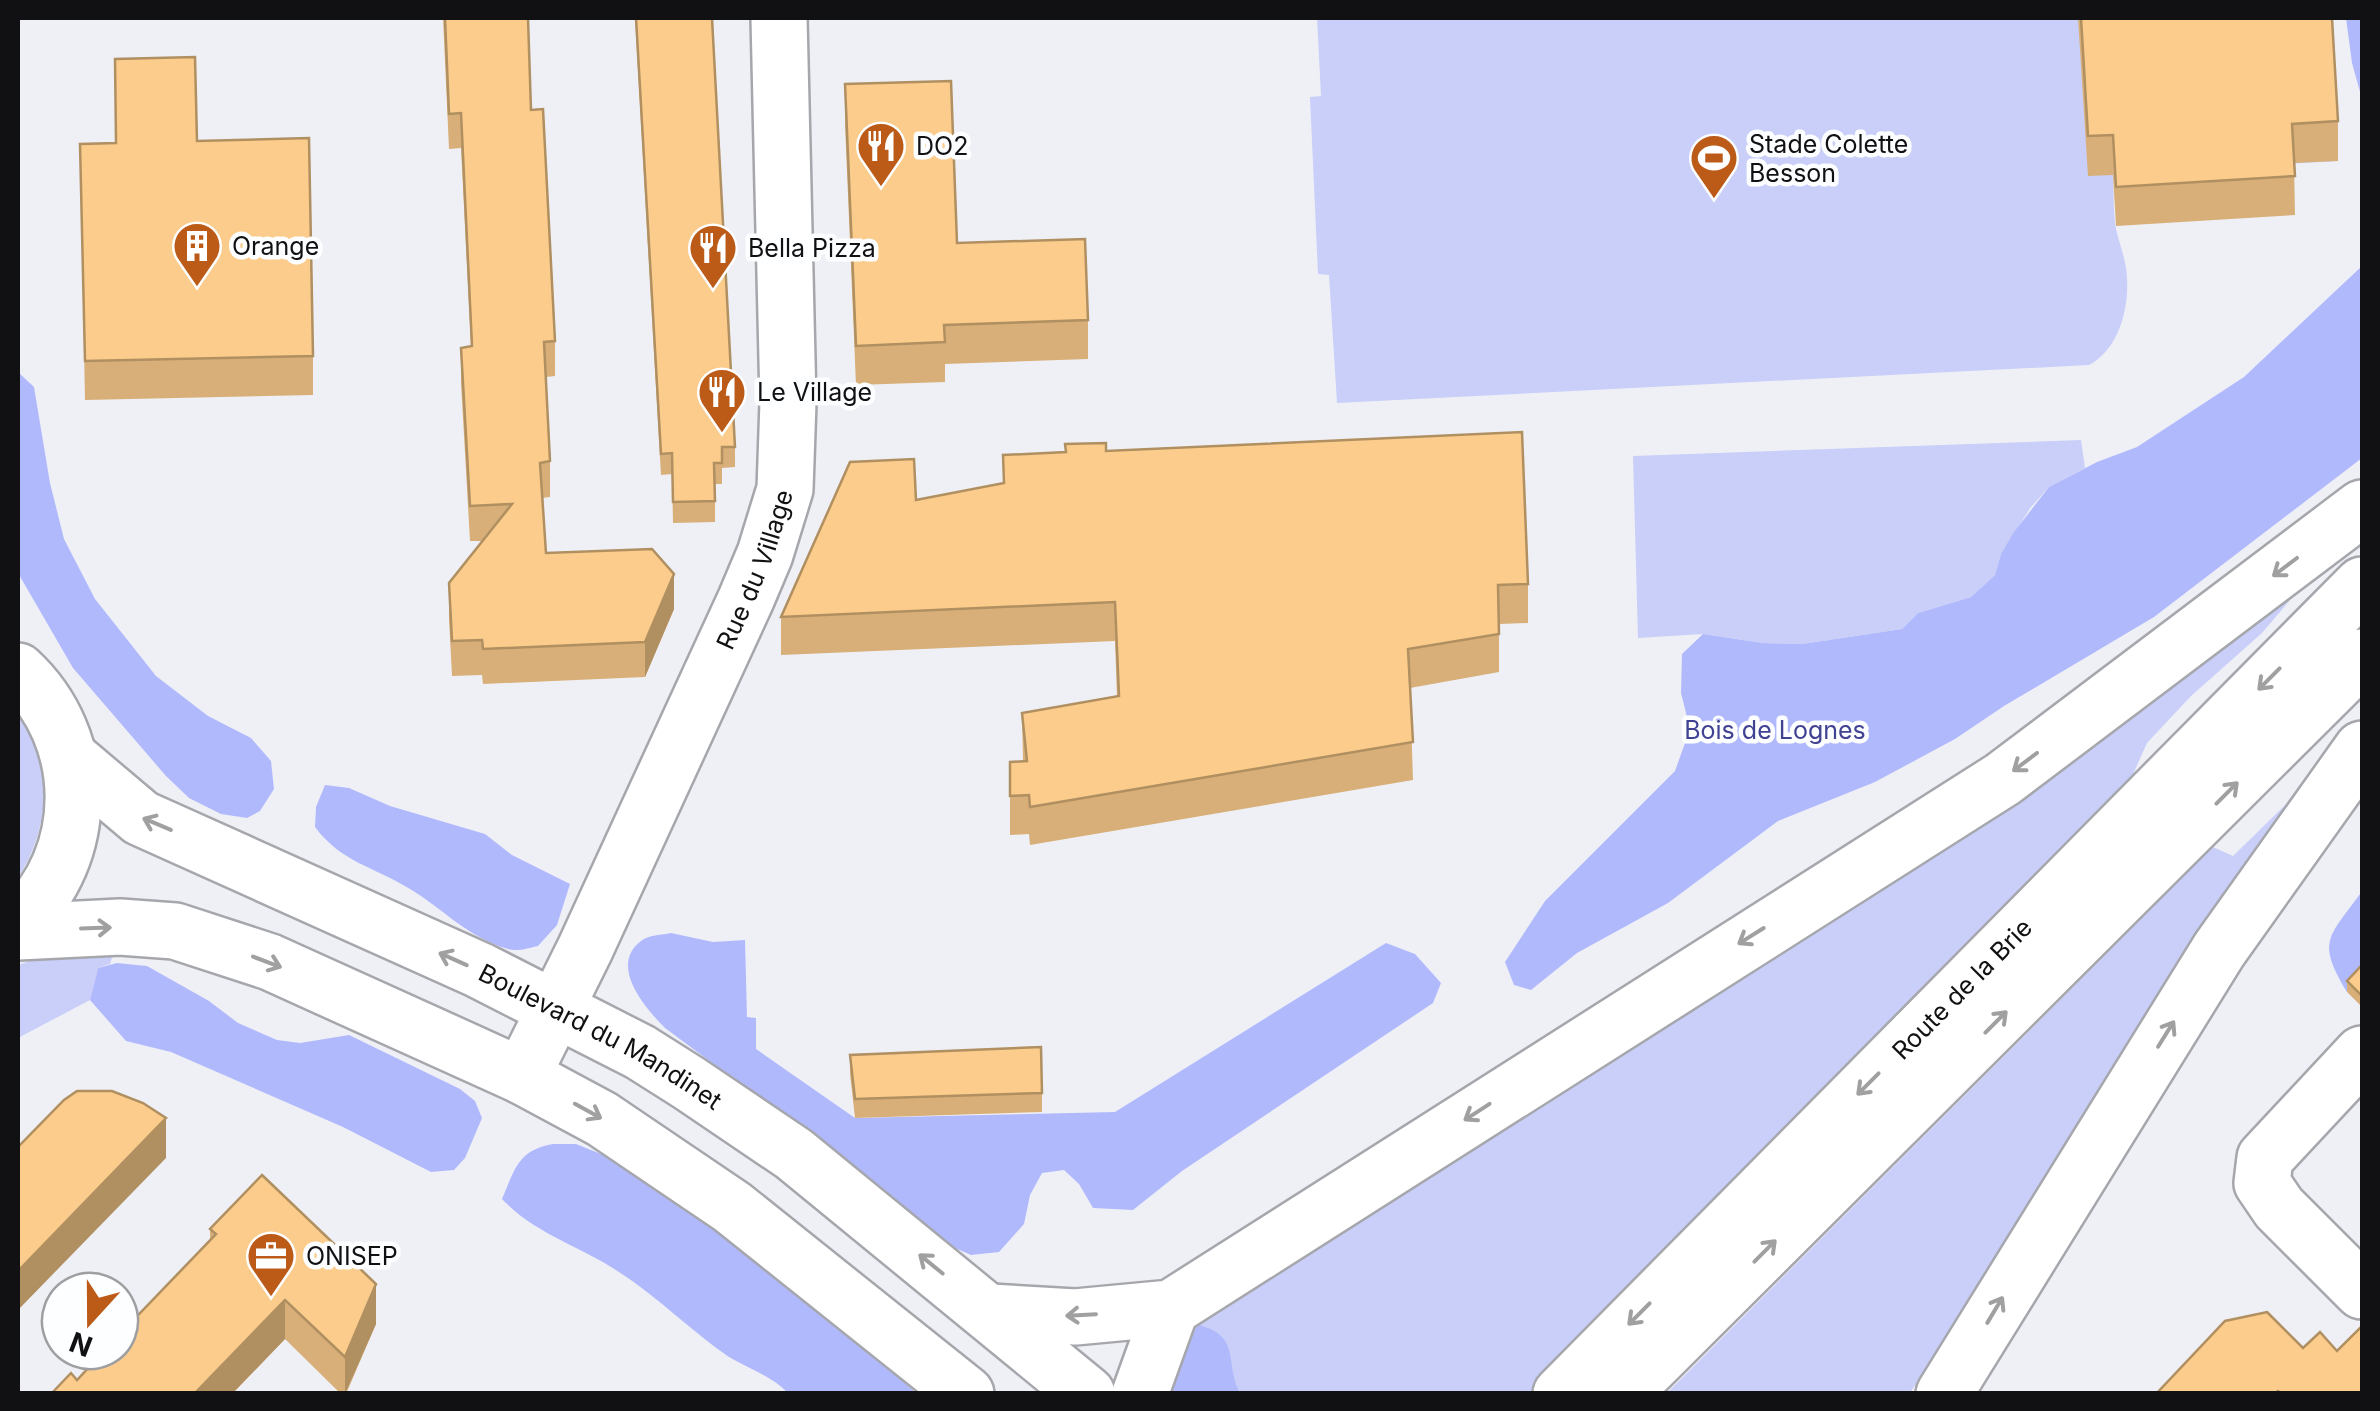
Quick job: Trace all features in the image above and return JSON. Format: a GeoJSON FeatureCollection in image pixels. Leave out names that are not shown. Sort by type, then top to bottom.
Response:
{"type":"FeatureCollection","features":[{"type":"Feature","properties":{"kind":"main road","name":"Rue du Village"},"geometry":{"type":"LineString","coordinates":[[522,1076],[766,554],[785,489],[788,402],[779,18]]}},
{"type":"Feature","properties":{"kind":"main road"},"geometry":{"type":"LineString","coordinates":[[990,1312],[1075,1317],[1171,1308],[2003,778],[2362,508]]}},
{"type":"Feature","properties":{"kind":"main road","name":"Route de la Brie"},"geometry":{"type":"LineString","coordinates":[[1560,1394],[2362,585]]}},
{"type":"Feature","properties":{"kind":"main road","name":"Route de la Brie"},"geometry":{"type":"LineString","coordinates":[[1622,1394],[2362,658]]}},
{"type":"Feature","properties":{"kind":"main road"},"geometry":{"type":"LineString","coordinates":[[18,671],[48,707],[70,758],[74,790],[72,824],[64,855],[50,884],[18,923]]}},
{"type":"Feature","properties":{"kind":"main road"},"geometry":{"type":"LineString","coordinates":[[1944,1394],[2219,950],[2362,749]]}},
{"type":"Feature","properties":{"kind":"main road","name":"Boulevard du Mandinet"},"geometry":{"type":"LineString","coordinates":[[70,758],[141,818],[556,1008],[640,1052],[794,1154],[1087,1394]]}},
{"type":"Feature","properties":{"kind":"main road"},"geometry":{"type":"LineString","coordinates":[[18,932],[120,927],[175,931],[270,962],[522,1076],[602,1119],[732,1206],[966,1394]]}},
{"type":"Feature","properties":{"kind":"main road"},"geometry":{"type":"LineString","coordinates":[[2362,1054],[2265,1158],[2262,1183],[2278,1208],[2362,1292]]}},
{"type":"Feature","properties":{"kind":"main road"},"geometry":{"type":"LineString","coordinates":[[1140,1394],[1171,1308]]}},
{"type":"Feature","properties":{"kind":"shaded area","name":"Stade Colette Besson"},"geometry":{"type":"Polygon","coordinates":[[[1317,18],[2329,18],[2338,161],[2113,174],[2115,222],[2126,268],[2127,295],[2116,336],[2089,365],[1337,403],[1329,275],[1318,274],[1310,97],[1321,96],[1317,18]]]}},
{"type":"Feature","properties":{"kind":"shaded area"},"geometry":{"type":"Polygon","coordinates":[[[2081,440],[2085,468],[2049,487],[2031,507],[2001,554],[1995,575],[1971,597],[1918,613],[1902,629],[1802,644],[1703,634],[1638,638],[1633,456],[2081,440]]]}},
{"type":"Feature","properties":{"kind":"shaded area"},"geometry":{"type":"Polygon","coordinates":[[[2319,566],[2262,633],[2191,696],[2147,743],[2126,790],[1529,1393],[1162,1394],[1183,1340],[1204,1319],[2319,566]]]}},
{"type":"Feature","properties":{"kind":"shaded area"},"geometry":{"type":"Polygon","coordinates":[[[18,713],[38,751],[44,795],[37,838],[18,877],[18,713]]]}},
{"type":"Feature","properties":{"kind":"shaded area"},"geometry":{"type":"Polygon","coordinates":[[[2322,769],[2137,1035],[1910,1393],[1666,1394],[2213,847],[2233,856],[2322,769]]]}},
{"type":"Feature","properties":{"kind":"shaded area"},"geometry":{"type":"Polygon","coordinates":[[[115,948],[110,964],[98,968],[90,1000],[18,1038],[18,965],[44,956],[115,948]]]}},
{"type":"Feature","properties":{"kind":"green space"},"geometry":{"type":"Polygon","coordinates":[[[2346,18],[2362,18],[2362,99],[2352,63],[2346,18]]]}},
{"type":"Feature","properties":{"kind":"green space","name":"Bois de Lognes"},"geometry":{"type":"Polygon","coordinates":[[[2362,266],[2362,458],[2154,617],[1955,739],[1875,782],[1778,821],[1668,903],[1577,953],[1531,990],[1514,985],[1505,962],[1545,901],[1675,771],[1690,729],[1681,693],[1682,654],[1703,634],[1802,644],[1902,629],[1918,613],[1971,597],[1995,575],[2014,532],[2049,487],[2137,447],[2244,377],[2362,266]]]}},
{"type":"Feature","properties":{"kind":"green space"},"geometry":{"type":"Polygon","coordinates":[[[18,372],[34,387],[64,539],[95,599],[156,676],[208,716],[251,738],[271,761],[274,789],[260,811],[247,818],[221,814],[189,798],[166,776],[73,668],[18,573],[18,372]]]}},
{"type":"Feature","properties":{"kind":"green space"},"geometry":{"type":"Polygon","coordinates":[[[325,785],[349,788],[390,806],[485,834],[512,855],[570,884],[557,925],[538,946],[519,950],[494,944],[469,930],[410,889],[347,856],[325,839],[315,827],[316,807],[325,785]]]}},
{"type":"Feature","properties":{"kind":"green space"},"geometry":{"type":"Polygon","coordinates":[[[2362,891],[2362,976],[2347,992],[2331,960],[2330,939],[2362,891]]]}},
{"type":"Feature","properties":{"kind":"green space"},"geometry":{"type":"Polygon","coordinates":[[[671,933],[713,942],[745,940],[747,1017],[756,1018],[756,1049],[855,1118],[1115,1112],[1386,943],[1415,954],[1441,983],[1433,1003],[1182,1171],[1133,1210],[1093,1208],[1079,1184],[1064,1170],[1042,1173],[1030,1195],[1024,1224],[999,1252],[971,1255],[944,1243],[878,1186],[657,1020],[634,987],[628,962],[641,941],[671,933]]]}},
{"type":"Feature","properties":{"kind":"green space"},"geometry":{"type":"Polygon","coordinates":[[[117,963],[147,966],[209,1001],[238,1023],[277,1040],[300,1043],[349,1035],[460,1089],[475,1101],[482,1118],[465,1158],[454,1170],[431,1172],[343,1127],[171,1052],[126,1041],[90,1000],[98,968],[117,963]]]}},
{"type":"Feature","properties":{"kind":"green space"},"geometry":{"type":"Polygon","coordinates":[[[553,1144],[576,1144],[601,1154],[697,1212],[817,1306],[916,1393],[788,1393],[768,1377],[729,1357],[619,1272],[529,1222],[502,1199],[525,1156],[553,1144]]]}},
{"type":"Feature","properties":{"kind":"green space"},"geometry":{"type":"Polygon","coordinates":[[[1199,1325],[1221,1336],[1227,1344],[1240,1393],[1162,1394],[1183,1340],[1199,1325]]]}},
{"type":"Feature","properties":{"kind":"building"},"geometry":{"type":"Polygon","coordinates":[[[445,18],[528,18],[531,110],[543,109],[555,341],[544,342],[550,461],[540,463],[546,553],[652,549],[674,574],[645,642],[483,649],[482,640],[452,641],[449,583],[512,504],[470,506],[461,348],[472,346],[461,113],[449,114],[445,18]]]}},
{"type":"Feature","properties":{"kind":"building"},"geometry":{"type":"Polygon","coordinates":[[[636,18],[712,18],[735,447],[722,447],[722,463],[714,463],[715,501],[673,502],[672,453],[661,454],[636,18]]]}},
{"type":"Feature","properties":{"kind":"building"},"geometry":{"type":"Polygon","coordinates":[[[2081,18],[2332,18],[2338,121],[2292,124],[2295,176],[2116,187],[2113,135],[2088,136],[2081,18]]]}},
{"type":"Feature","properties":{"kind":"building","name":"Orange"},"geometry":{"type":"Polygon","coordinates":[[[195,57],[197,141],[309,138],[313,356],[85,361],[80,144],[116,143],[115,59],[195,57]]]}},
{"type":"Feature","properties":{"kind":"building"},"geometry":{"type":"Polygon","coordinates":[[[951,81],[957,243],[1085,239],[1088,320],[944,325],[945,342],[856,346],[845,84],[951,81]]]}},
{"type":"Feature","properties":{"kind":"building"},"geometry":{"type":"Polygon","coordinates":[[[1522,432],[1528,584],[1498,585],[1499,634],[1408,649],[1413,742],[1030,807],[1029,795],[1010,796],[1010,762],[1027,761],[1022,713],[1119,696],[1115,602],[781,617],[850,462],[914,459],[916,500],[1004,483],[1003,455],[1066,452],[1065,444],[1106,443],[1106,451],[1522,432]]]}},
{"type":"Feature","properties":{"kind":"building"},"geometry":{"type":"Polygon","coordinates":[[[2362,965],[2362,996],[2347,981],[2362,965]]]}},
{"type":"Feature","properties":{"kind":"building"},"geometry":{"type":"Polygon","coordinates":[[[1041,1047],[1042,1093],[855,1099],[850,1055],[1041,1047]]]}},
{"type":"Feature","properties":{"kind":"building"},"geometry":{"type":"Polygon","coordinates":[[[77,1091],[112,1091],[143,1103],[166,1118],[18,1271],[18,1147],[77,1091]]]}},
{"type":"Feature","properties":{"kind":"building","name":"ONISEP"},"geometry":{"type":"Polygon","coordinates":[[[262,1175],[376,1284],[345,1357],[285,1300],[194,1394],[51,1394],[71,1373],[77,1380],[85,1371],[140,1371],[140,1313],[216,1234],[210,1229],[262,1175]]]}},
{"type":"Feature","properties":{"kind":"building"},"geometry":{"type":"Polygon","coordinates":[[[2267,1312],[2303,1348],[2320,1332],[2337,1351],[2362,1326],[2362,1394],[2156,1394],[2225,1321],[2267,1312]]]}},
{"type":"Feature","properties":{"kind":"place","name":"DO2"},"geometry":{"type":"Point","coordinates":[881,188]}},
{"type":"Feature","properties":{"kind":"place","name":"Stade Colette Besson"},"geometry":{"type":"Point","coordinates":[1714,200]}},
{"type":"Feature","properties":{"kind":"place","name":"Orange"},"geometry":{"type":"Point","coordinates":[197,288]}},
{"type":"Feature","properties":{"kind":"place","name":"Bella Pizza"},"geometry":{"type":"Point","coordinates":[713,290]}},
{"type":"Feature","properties":{"kind":"place","name":"Le Village"},"geometry":{"type":"Point","coordinates":[722,434]}},
{"type":"Feature","properties":{"kind":"place","name":"ONISEP"},"geometry":{"type":"Point","coordinates":[271,1298]}}]}
